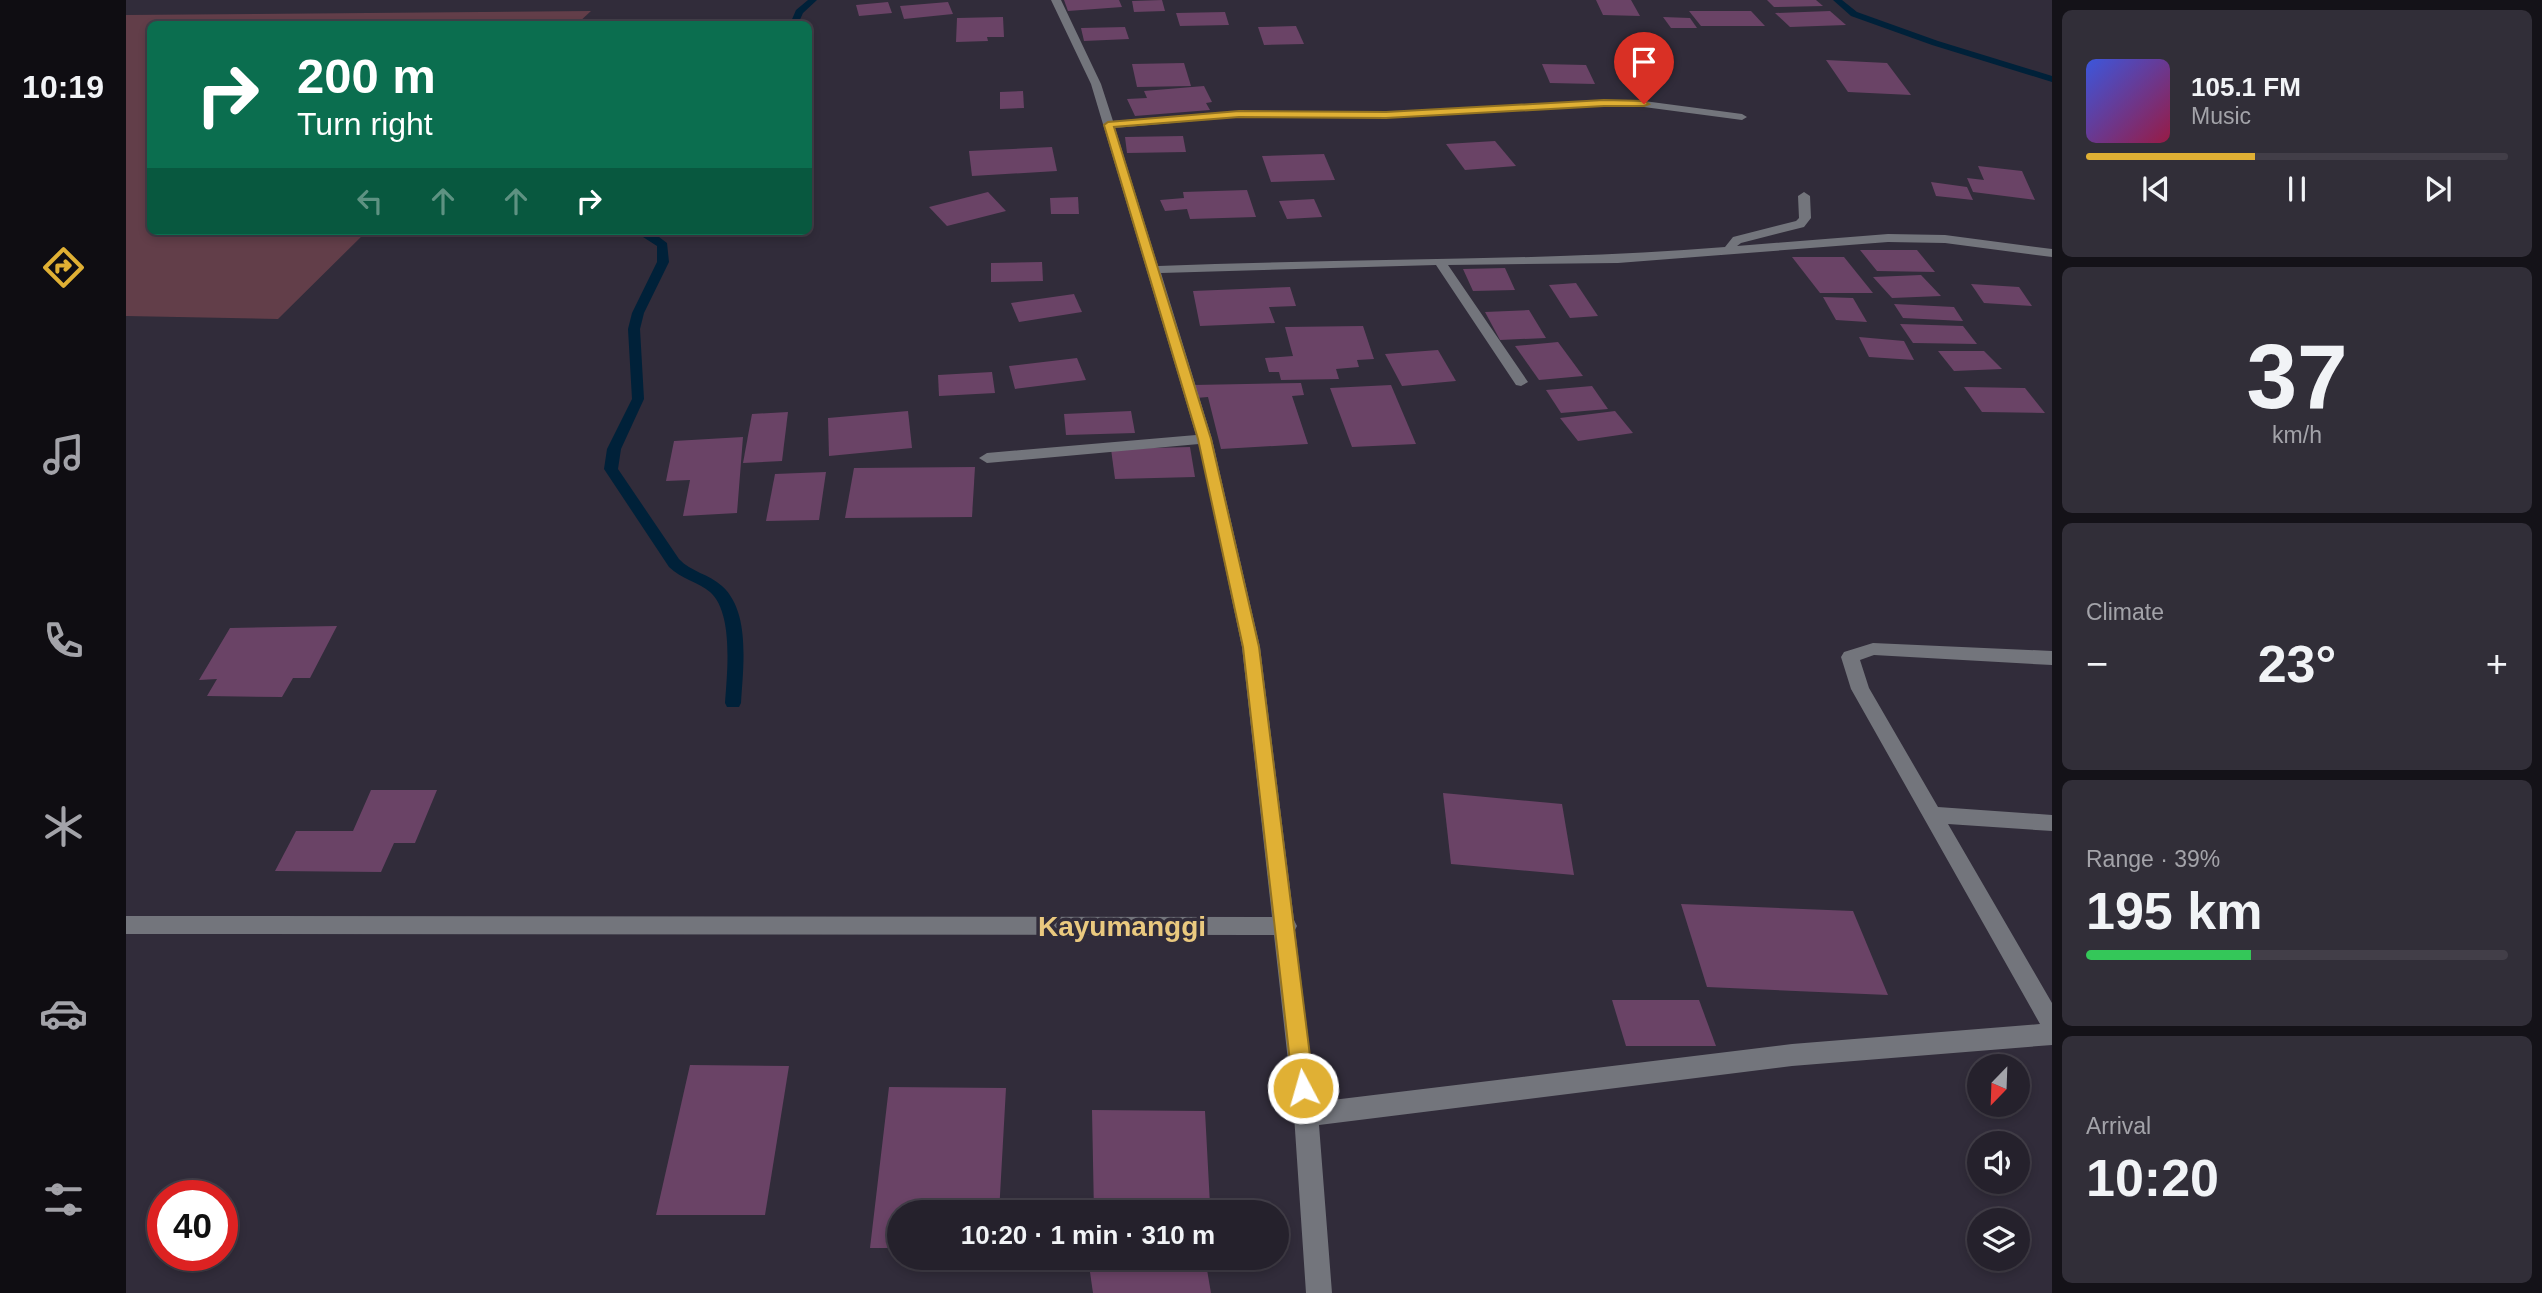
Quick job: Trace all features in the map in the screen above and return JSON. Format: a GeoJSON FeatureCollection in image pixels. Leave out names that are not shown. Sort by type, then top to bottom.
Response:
{"type":"FeatureCollection","features":[{"type":"Feature","properties":{"kind":"street"},"geometry":{"type":"LineString","coordinates":[[1056,0],[1096,84],[1205,439],[1251,647],[1286,926],[1306,1115],[1319,1293]]}},
{"type":"Feature","properties":{"kind":"street"},"geometry":{"type":"LineString","coordinates":[[1110,129],[1239,114],[1386,115],[1604,103],[1644,104],[1742,117]]}},
{"type":"Feature","properties":{"kind":"street"},"geometry":{"type":"LineString","coordinates":[[1110,129],[1183,130]]}},
{"type":"Feature","properties":{"kind":"street"},"geometry":{"type":"LineString","coordinates":[[1731,251],[1731,245],[1737,240],[1800,224],[1805,218],[1804,196]]}},
{"type":"Feature","properties":{"kind":"street"},"geometry":{"type":"LineString","coordinates":[[1153,270],[1618,259],[1888,238],[1945,239],[2052,253]]}},
{"type":"Feature","properties":{"kind":"street"},"geometry":{"type":"LineString","coordinates":[[1440,262],[1521,382]]}},
{"type":"Feature","properties":{"kind":"street"},"geometry":{"type":"LineString","coordinates":[[987,458],[1205,439]]}},
{"type":"Feature","properties":{"kind":"street"},"geometry":{"type":"LineString","coordinates":[[2052,659],[1873,649],[1850,657],[1860,689],[2052,1024]]}},
{"type":"Feature","properties":{"kind":"street"},"geometry":{"type":"LineString","coordinates":[[1932,815],[2052,823]]}},
{"type":"Feature","properties":{"kind":"street"},"geometry":{"type":"LineString","coordinates":[[126,925],[1286,926]]}},
{"type":"Feature","properties":{"kind":"street"},"geometry":{"type":"LineString","coordinates":[[1306,1115],[1792,1055],[2052,1034]]}},
{"type":"Feature","properties":{"kind":"shaded area"},"geometry":{"type":"Polygon","coordinates":[[[591,11],[580,21],[147,21],[147,235],[363,235],[278,319],[126,316],[126,15],[591,11]]]}},
{"type":"Feature","properties":{"kind":"building"},"geometry":{"type":"Polygon","coordinates":[[[1064,0],[1119,0],[1122,7],[1068,11],[1064,0]]]}},
{"type":"Feature","properties":{"kind":"building"},"geometry":{"type":"Polygon","coordinates":[[[1162,0],[1165,11],[1134,12],[1132,1],[1162,0]]]}},
{"type":"Feature","properties":{"kind":"building"},"geometry":{"type":"Polygon","coordinates":[[[1596,0],[1631,0],[1640,16],[1603,15],[1596,0]]]}},
{"type":"Feature","properties":{"kind":"building"},"geometry":{"type":"Polygon","coordinates":[[[1767,0],[1816,0],[1823,6],[1774,7],[1767,0]]]}},
{"type":"Feature","properties":{"kind":"building"},"geometry":{"type":"Polygon","coordinates":[[[888,2],[892,13],[859,16],[856,5],[888,2]]]}},
{"type":"Feature","properties":{"kind":"building"},"geometry":{"type":"Polygon","coordinates":[[[948,2],[953,14],[904,19],[900,6],[948,2]]]}},
{"type":"Feature","properties":{"kind":"building"},"geometry":{"type":"Polygon","coordinates":[[[1689,11],[1751,11],[1765,26],[1701,26],[1689,11]]]}},
{"type":"Feature","properties":{"kind":"building"},"geometry":{"type":"Polygon","coordinates":[[[1830,11],[1846,25],[1790,27],[1775,13],[1830,11]]]}},
{"type":"Feature","properties":{"kind":"building"},"geometry":{"type":"Polygon","coordinates":[[[1225,12],[1229,25],[1180,26],[1176,13],[1225,12]]]}},
{"type":"Feature","properties":{"kind":"building"},"geometry":{"type":"Polygon","coordinates":[[[1003,17],[1004,37],[987,37],[988,41],[956,42],[957,18],[1003,17]]]}},
{"type":"Feature","properties":{"kind":"building"},"geometry":{"type":"Polygon","coordinates":[[[1663,17],[1690,18],[1697,28],[1671,28],[1663,17]]]}},
{"type":"Feature","properties":{"kind":"building"},"geometry":{"type":"Polygon","coordinates":[[[1296,26],[1304,44],[1264,45],[1258,27],[1296,26]]]}},
{"type":"Feature","properties":{"kind":"building"},"geometry":{"type":"Polygon","coordinates":[[[1125,27],[1129,39],[1084,41],[1081,28],[1125,27]]]}},
{"type":"Feature","properties":{"kind":"building"},"geometry":{"type":"Polygon","coordinates":[[[1826,60],[1887,63],[1911,95],[1848,92],[1826,60]]]}},
{"type":"Feature","properties":{"kind":"building"},"geometry":{"type":"Polygon","coordinates":[[[1184,63],[1191,86],[1137,87],[1132,64],[1184,63]]]}},
{"type":"Feature","properties":{"kind":"building"},"geometry":{"type":"Polygon","coordinates":[[[1542,64],[1586,65],[1595,84],[1550,83],[1542,64]]]}},
{"type":"Feature","properties":{"kind":"building"},"geometry":{"type":"Polygon","coordinates":[[[1204,86],[1212,102],[1206,103],[1210,110],[1135,116],[1127,99],[1147,98],[1144,91],[1204,86]]]}},
{"type":"Feature","properties":{"kind":"building"},"geometry":{"type":"Polygon","coordinates":[[[1023,91],[1024,108],[1000,109],[1000,92],[1023,91]]]}},
{"type":"Feature","properties":{"kind":"building"},"geometry":{"type":"Polygon","coordinates":[[[1183,136],[1186,152],[1127,153],[1125,137],[1183,136]]]}},
{"type":"Feature","properties":{"kind":"building"},"geometry":{"type":"Polygon","coordinates":[[[1495,141],[1516,166],[1465,170],[1446,144],[1495,141]]]}},
{"type":"Feature","properties":{"kind":"building"},"geometry":{"type":"Polygon","coordinates":[[[1052,147],[1057,171],[972,176],[969,151],[1052,147]]]}},
{"type":"Feature","properties":{"kind":"building"},"geometry":{"type":"Polygon","coordinates":[[[1324,154],[1335,180],[1271,182],[1262,156],[1324,154]]]}},
{"type":"Feature","properties":{"kind":"building"},"geometry":{"type":"Polygon","coordinates":[[[1978,166],[2022,171],[2035,200],[1973,192],[1967,178],[1984,180],[1978,166]]]}},
{"type":"Feature","properties":{"kind":"building"},"geometry":{"type":"Polygon","coordinates":[[[1931,182],[1967,187],[1973,200],[1936,196],[1931,182]]]}},
{"type":"Feature","properties":{"kind":"building"},"geometry":{"type":"Polygon","coordinates":[[[1247,190],[1256,217],[1190,219],[1187,209],[1165,211],[1160,200],[1184,198],[1183,192],[1247,190]]]}},
{"type":"Feature","properties":{"kind":"building"},"geometry":{"type":"Polygon","coordinates":[[[988,192],[1006,211],[947,226],[929,207],[988,192]]]}},
{"type":"Feature","properties":{"kind":"building"},"geometry":{"type":"Polygon","coordinates":[[[1078,197],[1079,214],[1051,214],[1050,198],[1078,197]]]}},
{"type":"Feature","properties":{"kind":"building"},"geometry":{"type":"Polygon","coordinates":[[[1314,199],[1322,217],[1287,219],[1279,201],[1314,199]]]}},
{"type":"Feature","properties":{"kind":"building"},"geometry":{"type":"Polygon","coordinates":[[[1860,250],[1917,250],[1935,272],[1877,271],[1860,250]]]}},
{"type":"Feature","properties":{"kind":"building"},"geometry":{"type":"Polygon","coordinates":[[[1792,257],[1844,257],[1873,293],[1820,293],[1792,257]]]}},
{"type":"Feature","properties":{"kind":"building"},"geometry":{"type":"Polygon","coordinates":[[[1042,262],[1043,281],[991,282],[991,263],[1042,262]]]}},
{"type":"Feature","properties":{"kind":"building"},"geometry":{"type":"Polygon","coordinates":[[[1505,268],[1515,290],[1473,291],[1463,269],[1505,268]]]}},
{"type":"Feature","properties":{"kind":"building"},"geometry":{"type":"Polygon","coordinates":[[[1921,275],[1941,296],[1892,298],[1873,277],[1921,275]]]}},
{"type":"Feature","properties":{"kind":"building"},"geometry":{"type":"Polygon","coordinates":[[[1576,283],[1598,316],[1570,318],[1549,285],[1576,283]]]}},
{"type":"Feature","properties":{"kind":"building"},"geometry":{"type":"Polygon","coordinates":[[[1971,284],[2019,287],[2032,306],[1984,303],[1971,284]]]}},
{"type":"Feature","properties":{"kind":"building"},"geometry":{"type":"Polygon","coordinates":[[[1290,287],[1296,306],[1269,307],[1275,323],[1200,326],[1193,291],[1290,287]]]}},
{"type":"Feature","properties":{"kind":"building"},"geometry":{"type":"Polygon","coordinates":[[[1074,294],[1082,312],[1019,322],[1011,303],[1074,294]]]}},
{"type":"Feature","properties":{"kind":"building"},"geometry":{"type":"Polygon","coordinates":[[[1823,297],[1853,298],[1867,322],[1836,320],[1823,297]]]}},
{"type":"Feature","properties":{"kind":"building"},"geometry":{"type":"Polygon","coordinates":[[[1894,304],[1954,307],[1963,321],[1903,318],[1894,304]]]}},
{"type":"Feature","properties":{"kind":"building"},"geometry":{"type":"Polygon","coordinates":[[[1529,310],[1546,338],[1500,340],[1485,312],[1529,310]]]}},
{"type":"Feature","properties":{"kind":"building"},"geometry":{"type":"Polygon","coordinates":[[[1900,324],[1963,326],[1977,344],[1913,343],[1900,324]]]}},
{"type":"Feature","properties":{"kind":"building"},"geometry":{"type":"Polygon","coordinates":[[[1363,326],[1374,359],[1357,360],[1359,367],[1336,369],[1339,379],[1281,380],[1279,372],[1269,372],[1265,358],[1293,356],[1285,327],[1363,326]]]}},
{"type":"Feature","properties":{"kind":"building"},"geometry":{"type":"Polygon","coordinates":[[[1859,337],[1904,341],[1914,360],[1869,357],[1859,337]]]}},
{"type":"Feature","properties":{"kind":"building"},"geometry":{"type":"Polygon","coordinates":[[[1558,342],[1583,376],[1539,380],[1515,346],[1558,342]]]}},
{"type":"Feature","properties":{"kind":"building"},"geometry":{"type":"Polygon","coordinates":[[[1438,350],[1456,381],[1402,386],[1385,354],[1438,350]]]}},
{"type":"Feature","properties":{"kind":"building"},"geometry":{"type":"Polygon","coordinates":[[[1938,351],[1984,351],[2002,369],[1954,371],[1938,351]]]}},
{"type":"Feature","properties":{"kind":"building"},"geometry":{"type":"Polygon","coordinates":[[[1077,358],[1086,380],[1015,389],[1009,366],[1077,358]]]}},
{"type":"Feature","properties":{"kind":"building"},"geometry":{"type":"Polygon","coordinates":[[[992,372],[995,393],[939,396],[938,375],[992,372]]]}},
{"type":"Feature","properties":{"kind":"building"},"geometry":{"type":"Polygon","coordinates":[[[1301,383],[1304,395],[1292,396],[1308,444],[1221,449],[1208,397],[1196,398],[1193,385],[1301,383]]]}},
{"type":"Feature","properties":{"kind":"building"},"geometry":{"type":"Polygon","coordinates":[[[1391,385],[1416,444],[1352,447],[1330,388],[1391,385]]]}},
{"type":"Feature","properties":{"kind":"building"},"geometry":{"type":"Polygon","coordinates":[[[1592,386],[1608,409],[1561,413],[1546,390],[1592,386]]]}},
{"type":"Feature","properties":{"kind":"building"},"geometry":{"type":"Polygon","coordinates":[[[1964,387],[2025,388],[2045,413],[1982,412],[1964,387]]]}},
{"type":"Feature","properties":{"kind":"building"},"geometry":{"type":"Polygon","coordinates":[[[908,411],[912,448],[829,456],[828,418],[908,411]]]}},
{"type":"Feature","properties":{"kind":"building"},"geometry":{"type":"Polygon","coordinates":[[[1131,411],[1135,433],[1066,435],[1064,414],[1131,411]]]}},
{"type":"Feature","properties":{"kind":"building"},"geometry":{"type":"Polygon","coordinates":[[[1615,411],[1633,433],[1578,441],[1560,418],[1615,411]]]}},
{"type":"Feature","properties":{"kind":"building"},"geometry":{"type":"Polygon","coordinates":[[[788,412],[782,461],[743,463],[752,414],[788,412]]]}},
{"type":"Feature","properties":{"kind":"building"},"geometry":{"type":"Polygon","coordinates":[[[743,437],[737,513],[683,516],[690,480],[666,481],[674,441],[743,437]]]}},
{"type":"Feature","properties":{"kind":"building"},"geometry":{"type":"Polygon","coordinates":[[[1190,447],[1195,477],[1115,479],[1111,449],[1190,447]]]}},
{"type":"Feature","properties":{"kind":"building"},"geometry":{"type":"Polygon","coordinates":[[[975,467],[972,517],[845,518],[854,468],[975,467]]]}},
{"type":"Feature","properties":{"kind":"building"},"geometry":{"type":"Polygon","coordinates":[[[826,472],[819,520],[766,521],[775,474],[826,472]]]}},
{"type":"Feature","properties":{"kind":"building"},"geometry":{"type":"Polygon","coordinates":[[[337,626],[310,678],[293,678],[282,697],[207,696],[217,679],[199,680],[230,628],[337,626]]]}},
{"type":"Feature","properties":{"kind":"building"},"geometry":{"type":"Polygon","coordinates":[[[371,790],[437,790],[415,843],[394,843],[381,872],[275,871],[296,831],[353,831],[371,790]]]}},
{"type":"Feature","properties":{"kind":"building"},"geometry":{"type":"Polygon","coordinates":[[[1443,793],[1562,804],[1574,875],[1451,864],[1443,793]]]}},
{"type":"Feature","properties":{"kind":"building"},"geometry":{"type":"Polygon","coordinates":[[[1681,904],[1853,911],[1888,995],[1707,987],[1681,904]]]}},
{"type":"Feature","properties":{"kind":"building"},"geometry":{"type":"Polygon","coordinates":[[[1612,1000],[1699,1000],[1716,1046],[1626,1046],[1612,1000]]]}},
{"type":"Feature","properties":{"kind":"building"},"geometry":{"type":"Polygon","coordinates":[[[690,1065],[789,1066],[765,1215],[656,1215],[690,1065]]]}},
{"type":"Feature","properties":{"kind":"building"},"geometry":{"type":"Polygon","coordinates":[[[889,1087],[1006,1088],[1000,1200],[887,1200],[887,1248],[870,1248],[889,1087]]]}},
{"type":"Feature","properties":{"kind":"building"},"geometry":{"type":"Polygon","coordinates":[[[1092,1110],[1205,1111],[1210,1200],[1094,1200],[1092,1110]]]}},
{"type":"Feature","properties":{"kind":"building"},"geometry":{"type":"Polygon","coordinates":[[[1090,1270],[1207,1270],[1211,1293],[1093,1293],[1090,1270]]]}},
{"type":"Feature","properties":{"kind":"waterway"},"geometry":{"type":"LineString","coordinates":[[795,21],[799,12],[813,0]]}},
{"type":"Feature","properties":{"kind":"waterway"},"geometry":{"type":"LineString","coordinates":[[1837,0],[1854,14],[1935,43],[2052,79]]}},
{"type":"Feature","properties":{"kind":"waterway"},"geometry":{"type":"LineString","coordinates":[[647,235],[663,245],[663,262],[638,313],[634,329],[638,399],[614,449],[611,469],[674,563],[684,572],[709,584],[726,602],[735,645],[733,703]]}},
{"type":"Feature","properties":{"kind":"district","name":"Kayumanggi"},"geometry":{"type":"Point","coordinates":[1122,926]}},
{"type":"Feature","properties":{"kind":"route"},"geometry":{"type":"LineString","coordinates":[[1303,1088],[1251,647],[1205,439],[1108,125],[1239,114],[1386,115],[1604,103],[1644,104]]}}]}
